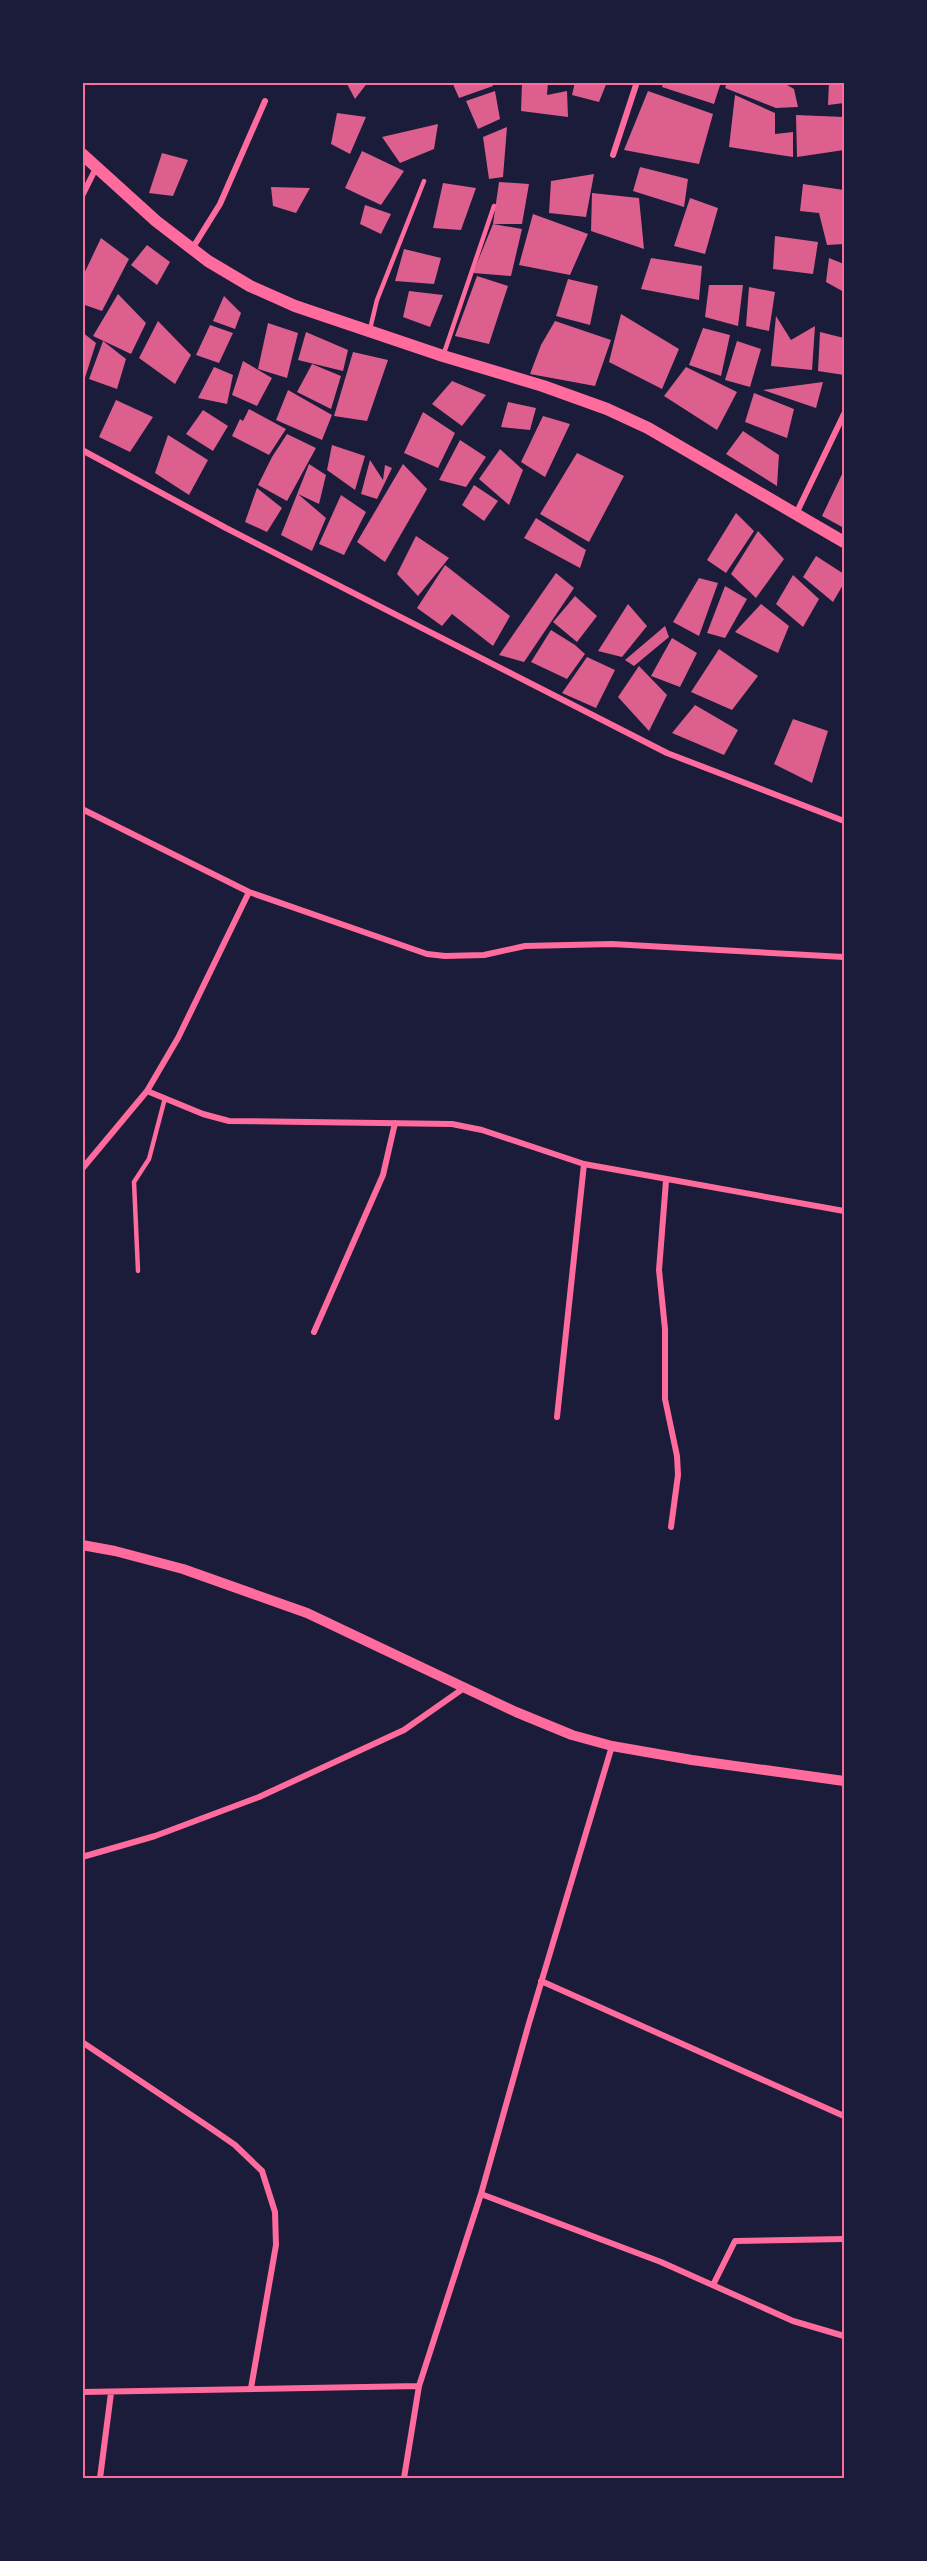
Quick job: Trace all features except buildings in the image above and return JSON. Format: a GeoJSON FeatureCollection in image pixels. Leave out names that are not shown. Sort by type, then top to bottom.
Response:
{"type":"FeatureCollection","features":[{"type":"Feature","properties":{"kind":"main road"},"geometry":{"type":"LineString","coordinates":[[82,154],[156,221],[192,249],[250,286],[295,306],[369,332],[543,386],[617,414],[648,428],[844,542]]}},
{"type":"Feature","properties":{"kind":"street"},"geometry":{"type":"LineString","coordinates":[[613,155],[638,82]]}},
{"type":"Feature","properties":{"kind":"street"},"geometry":{"type":"LineString","coordinates":[[192,249],[220,204],[264,100]]}},
{"type":"Feature","properties":{"kind":"street"},"geometry":{"type":"LineString","coordinates":[[82,196],[96,168]]}},
{"type":"Feature","properties":{"kind":"street"},"geometry":{"type":"LineString","coordinates":[[796,514],[844,414]]}},
{"type":"Feature","properties":{"kind":"street"},"geometry":{"type":"LineString","coordinates":[[82,450],[226,528],[667,753],[844,821]]}},
{"type":"Feature","properties":{"kind":"street"},"geometry":{"type":"LineString","coordinates":[[82,809],[249,892],[409,949],[445,956],[484,955],[525,946],[582,944],[844,957]]}},
{"type":"Feature","properties":{"kind":"street"},"geometry":{"type":"LineString","coordinates":[[82,1169],[147,1091],[178,1038],[249,892]]}},
{"type":"Feature","properties":{"kind":"street"},"geometry":{"type":"LineString","coordinates":[[147,1091],[203,1114],[229,1121],[462,1126],[584,1164],[666,1181],[784,1199],[844,1211]]}},
{"type":"Feature","properties":{"kind":"street"},"geometry":{"type":"LineString","coordinates":[[315,1332],[383,1175],[396,1123]]}},
{"type":"Feature","properties":{"kind":"street"},"geometry":{"type":"LineString","coordinates":[[558,1417],[584,1164]]}},
{"type":"Feature","properties":{"kind":"street"},"geometry":{"type":"LineString","coordinates":[[666,1181],[659,1270],[665,1329],[664,1400],[677,1456],[678,1475],[671,1527]]}},
{"type":"Feature","properties":{"kind":"street"},"geometry":{"type":"LineString","coordinates":[[82,1545],[183,1569],[307,1613],[551,1727],[612,1746],[692,1760],[844,1781]]}},
{"type":"Feature","properties":{"kind":"street"},"geometry":{"type":"LineString","coordinates":[[82,1857],[155,1836],[259,1797],[404,1730],[464,1688]]}},
{"type":"Feature","properties":{"kind":"street"},"geometry":{"type":"LineString","coordinates":[[404,2478],[419,2386],[481,2194],[541,1981],[612,1746]]}},
{"type":"Feature","properties":{"kind":"street"},"geometry":{"type":"LineString","coordinates":[[541,1981],[844,2116]]}},
{"type":"Feature","properties":{"kind":"street"},"geometry":{"type":"LineString","coordinates":[[82,2042],[235,2145],[262,2171],[275,2212],[276,2245],[251,2388]]}},
{"type":"Feature","properties":{"kind":"street"},"geometry":{"type":"LineString","coordinates":[[481,2194],[661,2262],[792,2321],[844,2336]]}},
{"type":"Feature","properties":{"kind":"street"},"geometry":{"type":"LineString","coordinates":[[712,2285],[735,2241],[844,2240]]}},
{"type":"Feature","properties":{"kind":"street"},"geometry":{"type":"LineString","coordinates":[[82,2392],[419,2386]]}},
{"type":"Feature","properties":{"kind":"street"},"geometry":{"type":"LineString","coordinates":[[100,2478],[111,2393]]}},
{"type":"Feature","properties":{"kind":"lane"},"geometry":{"type":"LineString","coordinates":[[369,332],[377,300],[424,181]]}},
{"type":"Feature","properties":{"kind":"lane"},"geometry":{"type":"LineString","coordinates":[[443,356],[494,206]]}},
{"type":"Feature","properties":{"kind":"lane"},"geometry":{"type":"LineString","coordinates":[[138,1271],[134,1182],[149,1159],[165,1098]]}}]}
